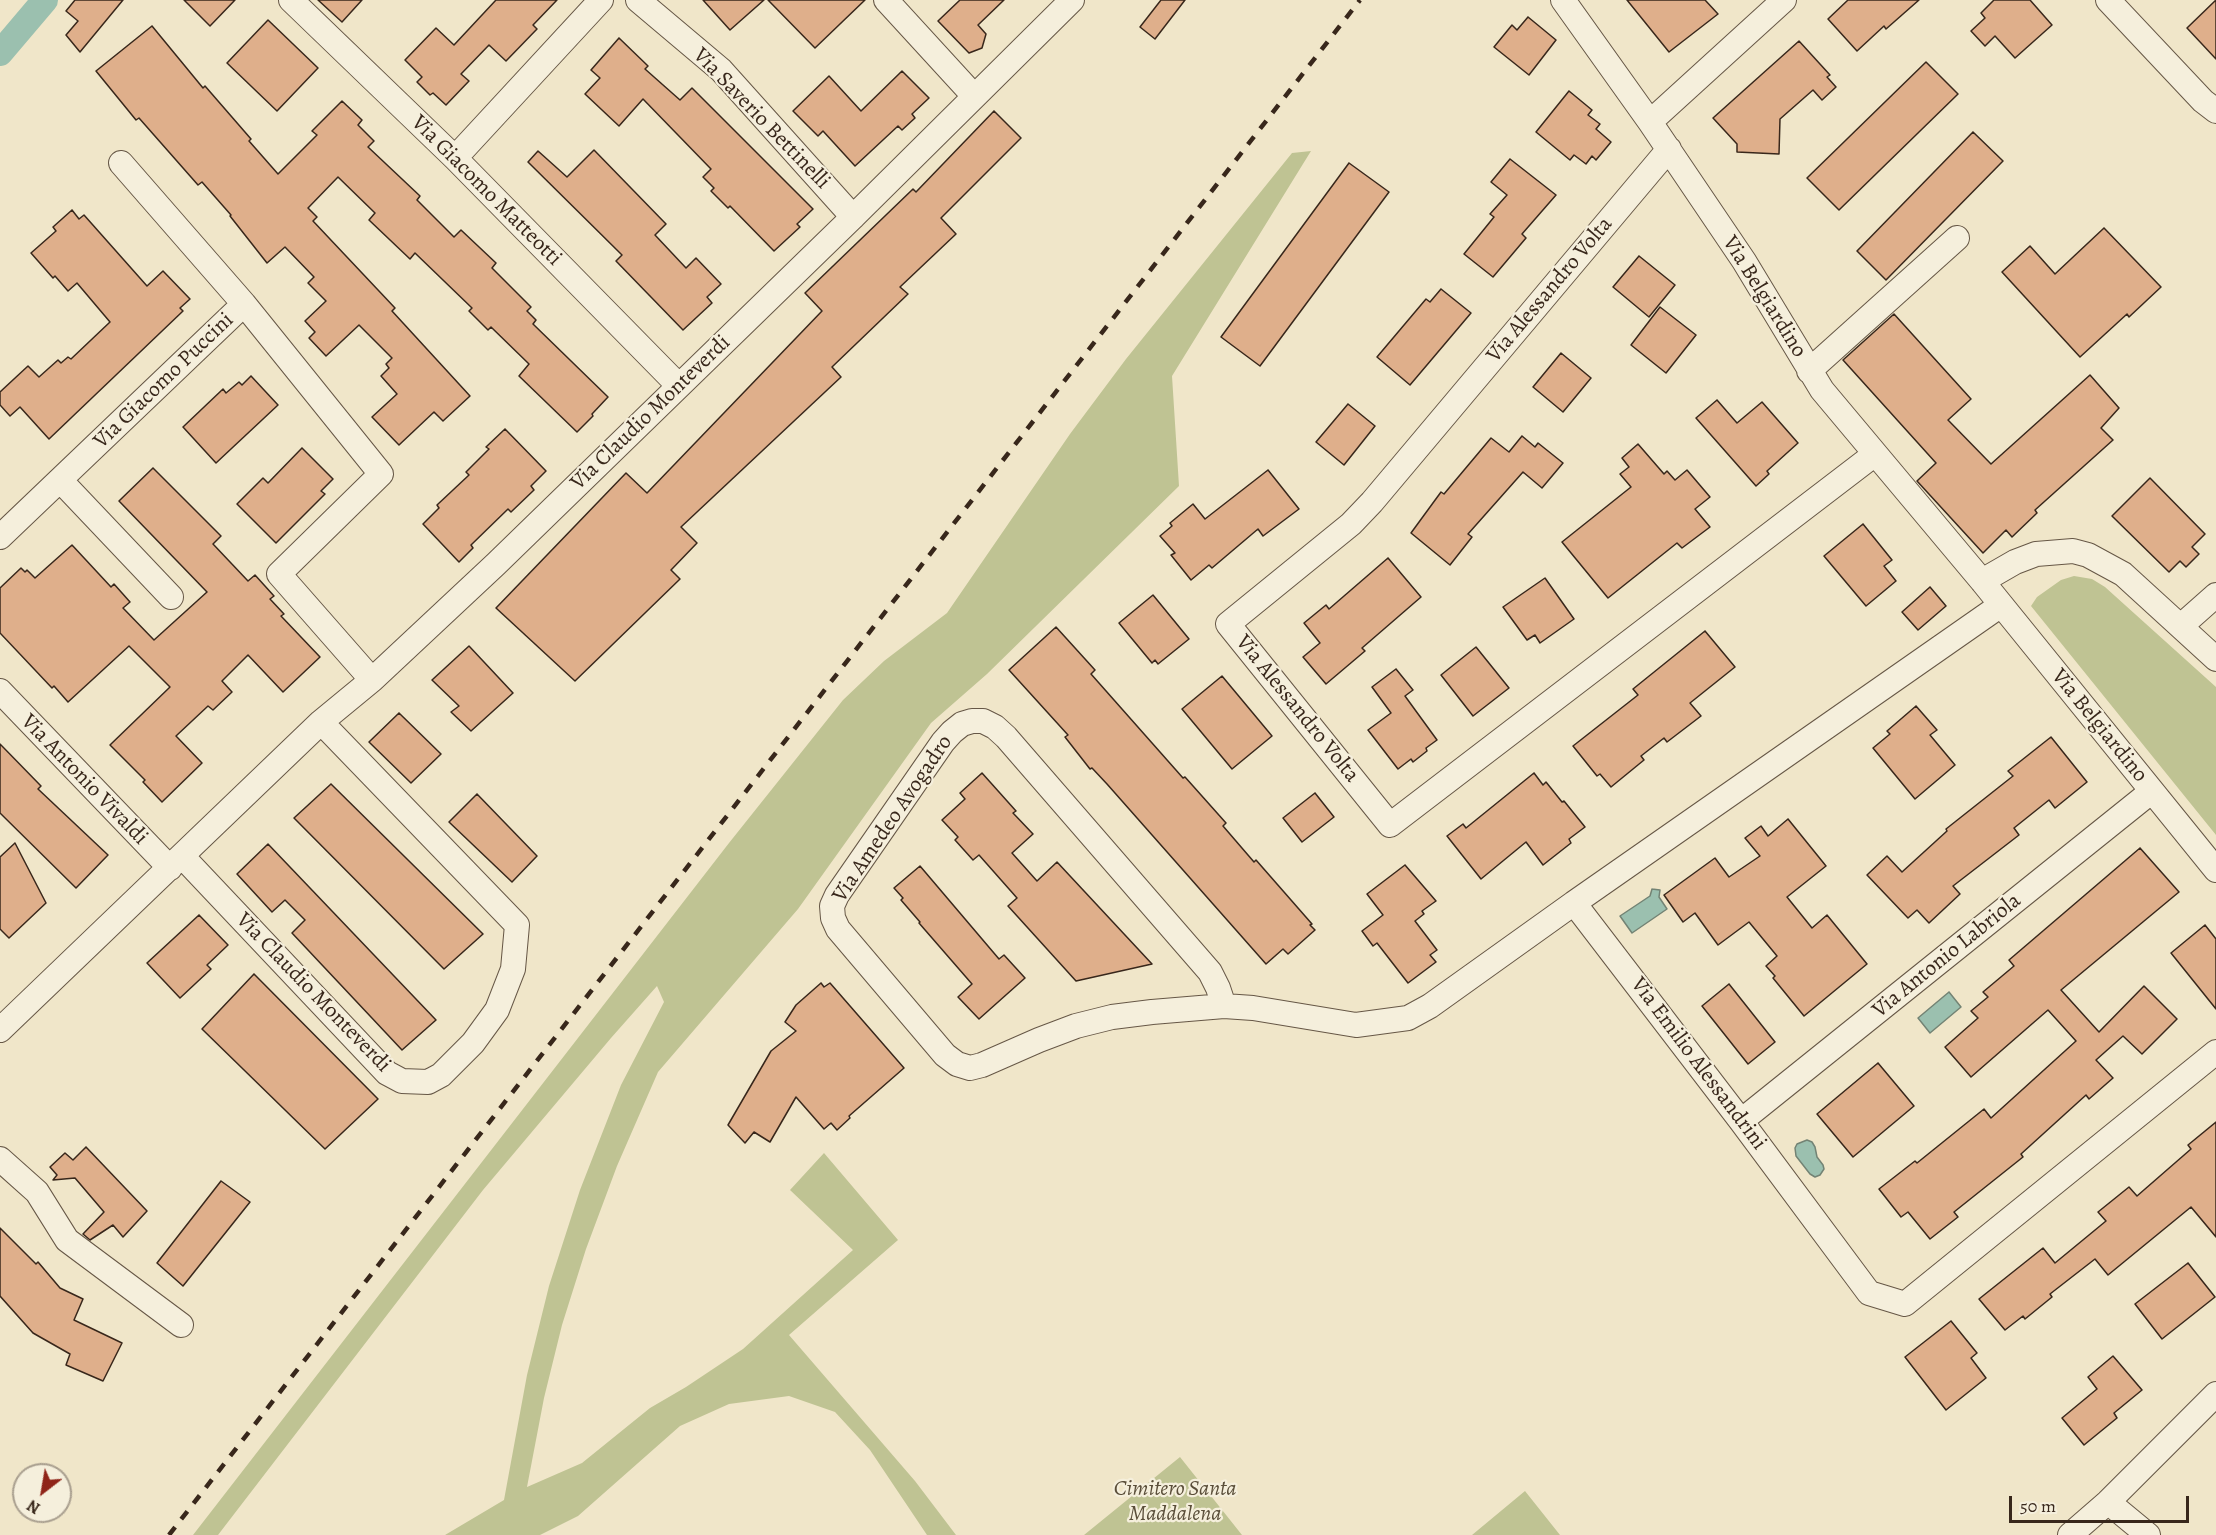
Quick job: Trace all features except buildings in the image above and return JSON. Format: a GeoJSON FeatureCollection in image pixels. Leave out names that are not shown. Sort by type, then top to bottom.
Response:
{"type":"FeatureCollection","features":[{"type":"Feature","properties":{"kind":"street","name":"Via Giacomo Matteotti"},"geometry":{"type":"LineString","coordinates":[[291,0],[455,158],[679,386]]}},
{"type":"Feature","properties":{"kind":"street"},"geometry":{"type":"LineString","coordinates":[[455,158],[601,0]]}},
{"type":"Feature","properties":{"kind":"street","name":"Via Saverio Bettinelli"},"geometry":{"type":"LineString","coordinates":[[638,0],[721,70],[853,217]]}},
{"type":"Feature","properties":{"kind":"street"},"geometry":{"type":"LineString","coordinates":[[886,0],[974,96]]}},
{"type":"Feature","properties":{"kind":"street","name":"Via Claudio Monteverdi"},"geometry":{"type":"LineString","coordinates":[[0,1030],[321,722],[372,680],[496,564],[853,217],[1072,0]]}},
{"type":"Feature","properties":{"kind":"street","name":"Via Belgiardino"},"geometry":{"type":"LineString","coordinates":[[1563,0],[1669,149],[1744,261],[1822,390],[1982,581],[2216,870]]}},
{"type":"Feature","properties":{"kind":"street"},"geometry":{"type":"LineString","coordinates":[[1650,122],[1784,0]]}},
{"type":"Feature","properties":{"kind":"street"},"geometry":{"type":"LineString","coordinates":[[2108,0],[2203,101],[2216,111]]}},
{"type":"Feature","properties":{"kind":"street","name":"Via Alessandro Volta"},"geometry":{"type":"LineString","coordinates":[[1669,149],[1372,502],[1351,524],[1228,624],[1390,825],[1875,454]]}},
{"type":"Feature","properties":{"kind":"street","name":"Via Giacomo Puccini"},"geometry":{"type":"LineString","coordinates":[[0,537],[244,304],[120,163]]}},
{"type":"Feature","properties":{"kind":"street"},"geometry":{"type":"LineString","coordinates":[[1809,371],[1957,238]]}},
{"type":"Feature","properties":{"kind":"street"},"geometry":{"type":"LineString","coordinates":[[244,304],[381,474],[279,574],[372,680]]}},
{"type":"Feature","properties":{"kind":"street"},"geometry":{"type":"LineString","coordinates":[[60,480],[171,597]]}},
{"type":"Feature","properties":{"kind":"street"},"geometry":{"type":"LineString","coordinates":[[1982,581],[2015,562],[2036,554],[2055,551],[2080,553],[2106,563],[2123,574],[2216,659]]}},
{"type":"Feature","properties":{"kind":"street"},"geometry":{"type":"LineString","coordinates":[[2181,626],[2216,595]]}},
{"type":"Feature","properties":{"kind":"street"},"geometry":{"type":"LineString","coordinates":[[1574,903],[2001,605]]}},
{"type":"Feature","properties":{"kind":"street","name":"Via Antonio Vivaldi"},"geometry":{"type":"LineString","coordinates":[[0,691],[176,862]]}},
{"type":"Feature","properties":{"kind":"street","name":"Via Amedeo Avogadro"},"geometry":{"type":"LineString","coordinates":[[1224,1006],[1210,972],[1006,737],[995,727],[983,721],[963,724],[943,742],[837,895],[832,906],[833,918],[838,929],[945,1054],[957,1064],[970,1068],[1076,1026],[1112,1017],[1185,1008],[1224,1006],[1252,1008],[1356,1025],[1408,1018],[1430,1006],[1574,903]]}},
{"type":"Feature","properties":{"kind":"street","name":"Via Claudio Monteverdi"},"geometry":{"type":"LineString","coordinates":[[176,862],[387,1073],[402,1081],[428,1082],[441,1075],[473,1043],[497,1010],[513,969],[517,925],[321,722]]}},
{"type":"Feature","properties":{"kind":"street","name":"Via Antonio Labriola"},"geometry":{"type":"LineString","coordinates":[[1741,1121],[2152,791]]}},
{"type":"Feature","properties":{"kind":"street","name":"Via Emilio Alessandrini"},"geometry":{"type":"LineString","coordinates":[[1574,903],[1869,1293],[1905,1304],[2216,1052]]}},
{"type":"Feature","properties":{"kind":"street"},"geometry":{"type":"LineString","coordinates":[[0,1159],[38,1192],[67,1240],[181,1325]]}},
{"type":"Feature","properties":{"kind":"street"},"geometry":{"type":"LineString","coordinates":[[2070,1535],[2108,1502],[2216,1394]]}},
{"type":"Feature","properties":{"kind":"street"},"geometry":{"type":"LineString","coordinates":[[2108,1502],[2148,1535]]}},
{"type":"Feature","properties":{"kind":"green space"},"geometry":{"type":"Polygon","coordinates":[[[1311,151],[1172,376],[1179,486],[987,674],[931,723],[798,909],[658,1072],[617,1166],[586,1249],[562,1325],[544,1398],[527,1487],[582,1463],[650,1408],[743,1349],[853,1250],[790,1190],[824,1153],[898,1240],[789,1335],[915,1481],[956,1535],[927,1535],[870,1450],[835,1412],[789,1396],[729,1404],[680,1426],[578,1516],[540,1535],[445,1535],[504,1500],[527,1375],[549,1286],[580,1190],[621,1085],[664,1002],[657,986],[483,1190],[218,1535],[193,1535],[729,843],[843,700],[884,661],[947,613],[1070,434],[1126,359],[1292,153],[1311,151]]]}},
{"type":"Feature","properties":{"kind":"green space"},"geometry":{"type":"Polygon","coordinates":[[[2074,576],[2092,579],[2105,587],[2216,687],[2216,835],[2031,606],[2037,597],[2061,580],[2074,576]]]}},
{"type":"Feature","properties":{"kind":"green space","name":"Cimitero Santa Maddalena"},"geometry":{"type":"Polygon","coordinates":[[[1180,1457],[1242,1535],[1084,1535],[1180,1457]]]}},
{"type":"Feature","properties":{"kind":"green space"},"geometry":{"type":"Polygon","coordinates":[[[1525,1491],[1560,1535],[1472,1535],[1525,1491]]]}},
{"type":"Feature","properties":{"kind":"shaded area"},"geometry":{"type":"Polygon","coordinates":[[[1652,889],[1660,890],[1659,897],[1667,909],[1632,933],[1620,916],[1650,896],[1652,889]]]}},
{"type":"Feature","properties":{"kind":"shaded area"},"geometry":{"type":"Polygon","coordinates":[[[1949,992],[1961,1007],[1930,1033],[1918,1018],[1949,992]]]}},
{"type":"Feature","properties":{"kind":"shaded area"},"geometry":{"type":"Polygon","coordinates":[[[1807,1140],[1815,1147],[1817,1157],[1824,1169],[1820,1175],[1815,1177],[1796,1156],[1797,1144],[1807,1140]]]}},
{"type":"Feature","properties":{"kind":"waterway"},"geometry":{"type":"LineString","coordinates":[[0,53],[45,0]]}},
{"type":"Feature","properties":{"kind":"railway"},"geometry":{"type":"LineString","coordinates":[[169,1535],[1360,0]]}}]}
